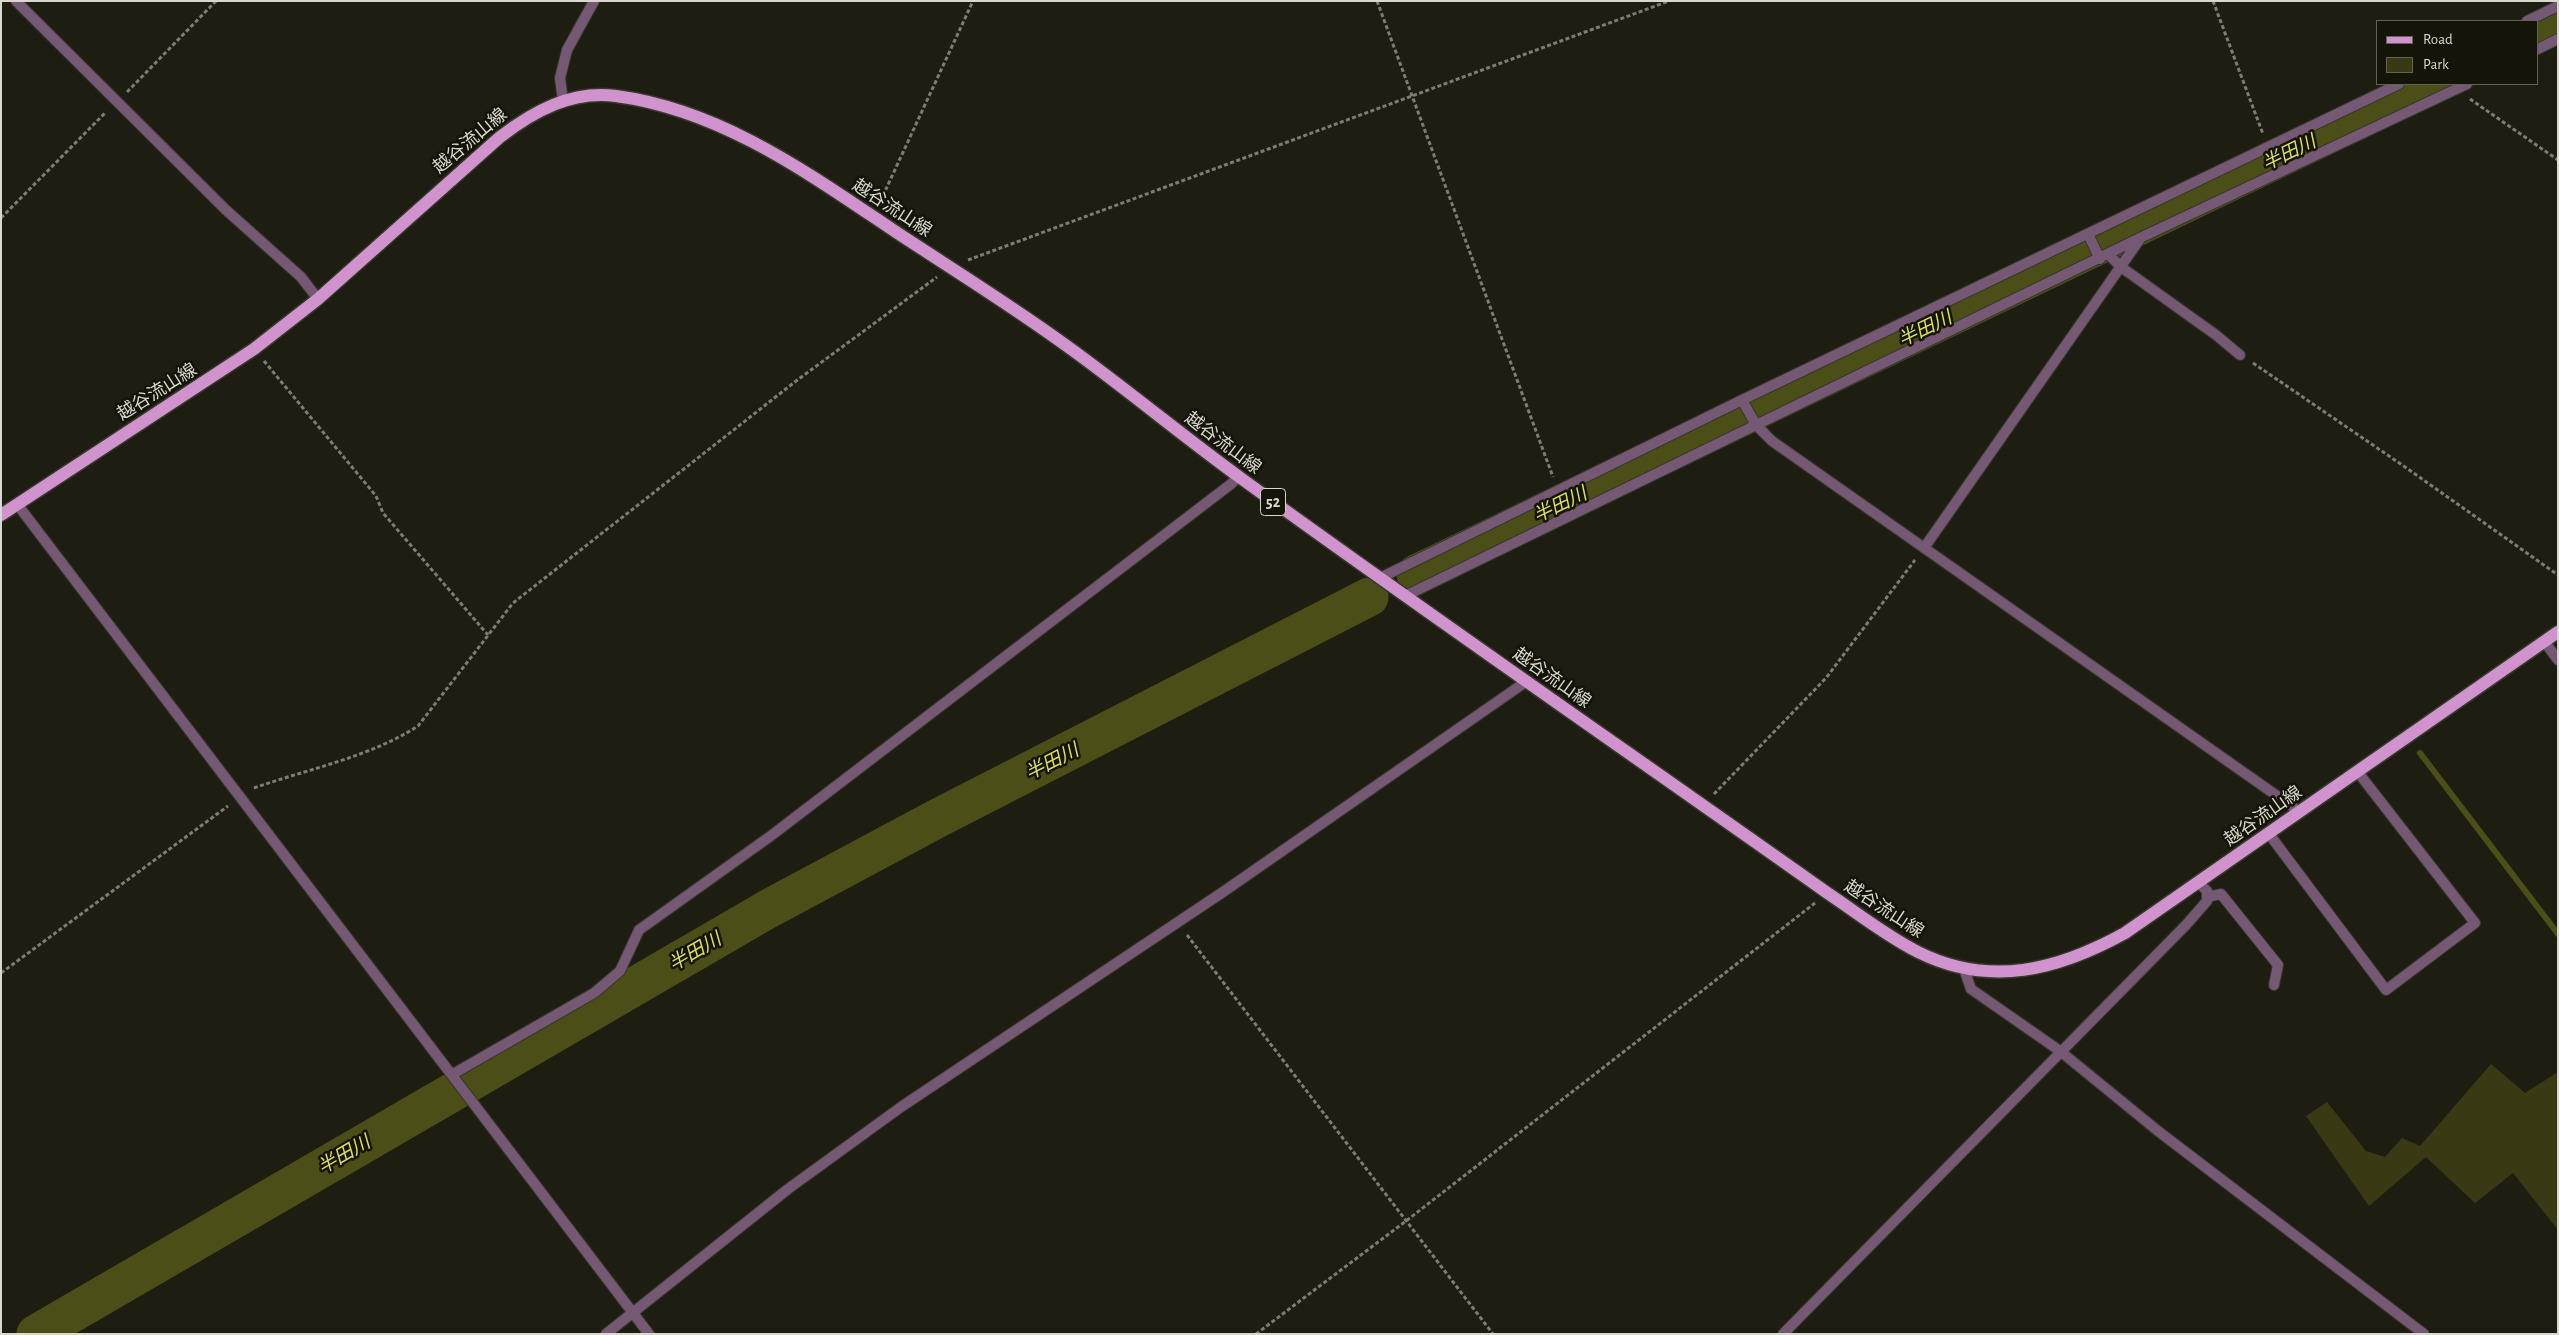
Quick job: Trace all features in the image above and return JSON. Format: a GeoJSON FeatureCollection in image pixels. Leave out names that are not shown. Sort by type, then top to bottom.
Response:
{"type":"FeatureCollection","features":[{"type":"Feature","properties":{"kind":"main road","name":"越谷流山線"},"geometry":{"type":"LineString","coordinates":[[1,515],[254,349],[318,299],[500,137],[525,118],[563,101],[580,97],[615,96],[688,114],[732,131],[768,150],[873,216],[1071,348],[1238,476],[1405,596],[1826,892],[1917,952],[1964,969],[2020,971],[2036,969],[2070,959],[2100,947],[2125,933],[2200,883],[2357,771],[2558,632]]}},
{"type":"Feature","properties":{"kind":"street"},"geometry":{"type":"LineString","coordinates":[[16,1],[226,210],[301,277],[318,299]]}},
{"type":"Feature","properties":{"kind":"street"},"geometry":{"type":"LineString","coordinates":[[563,101],[560,78],[567,50],[594,1]]}},
{"type":"Feature","properties":{"kind":"street"},"geometry":{"type":"LineString","coordinates":[[2529,20],[2558,6]]}},
{"type":"Feature","properties":{"kind":"street"},"geometry":{"type":"LineString","coordinates":[[2539,48],[2558,39]]}},
{"type":"Feature","properties":{"kind":"street"},"geometry":{"type":"LineString","coordinates":[[1380,578],[1559,490],[2090,238],[2397,85]]}},
{"type":"Feature","properties":{"kind":"street"},"geometry":{"type":"LineString","coordinates":[[1405,596],[1754,422],[2463,86]]}},
{"type":"Feature","properties":{"kind":"street"},"geometry":{"type":"LineString","coordinates":[[1924,548],[2142,237]]}},
{"type":"Feature","properties":{"kind":"street"},"geometry":{"type":"LineString","coordinates":[[2090,238],[2103,256],[2216,335],[2240,355]]}},
{"type":"Feature","properties":{"kind":"street"},"geometry":{"type":"LineString","coordinates":[[1744,403],[1754,422],[1772,441],[2300,812]]}},
{"type":"Feature","properties":{"kind":"street"},"geometry":{"type":"LineString","coordinates":[[455,1077],[609,982],[620,971],[640,930],[772,835],[1223,490],[1238,476]]}},
{"type":"Feature","properties":{"kind":"street"},"geometry":{"type":"LineString","coordinates":[[17,504],[239,798],[455,1077],[650,1334]]}},
{"type":"Feature","properties":{"kind":"street"},"geometry":{"type":"LineString","coordinates":[[2544,641],[2558,660]]}},
{"type":"Feature","properties":{"kind":"street"},"geometry":{"type":"LineString","coordinates":[[606,1334],[788,1188],[901,1107],[1177,922],[1526,681]]}},
{"type":"Feature","properties":{"kind":"street"},"geometry":{"type":"LineString","coordinates":[[2268,834],[2386,990],[2475,923],[2357,771]]}},
{"type":"Feature","properties":{"kind":"street"},"geometry":{"type":"LineString","coordinates":[[1783,1334],[2060,1051],[2142,972],[2207,901],[2207,891],[2200,883]]}},
{"type":"Feature","properties":{"kind":"street"},"geometry":{"type":"LineString","coordinates":[[2207,897],[2221,894],[2278,965],[2274,985]]}},
{"type":"Feature","properties":{"kind":"street"},"geometry":{"type":"LineString","coordinates":[[1964,969],[1971,989],[2060,1051],[2158,1131],[2424,1334]]}},
{"type":"Feature","properties":{"kind":"path"},"geometry":{"type":"LineString","coordinates":[[1,218],[216,1]]}},
{"type":"Feature","properties":{"kind":"path"},"geometry":{"type":"LineString","coordinates":[[873,216],[973,1]]}},
{"type":"Feature","properties":{"kind":"path"},"geometry":{"type":"LineString","coordinates":[[1376,1],[1547,464],[1559,490]]}},
{"type":"Feature","properties":{"kind":"path"},"geometry":{"type":"LineString","coordinates":[[1,973],[254,788],[379,746],[401,737],[418,726],[513,603],[796,381],[950,267],[1669,1]]}},
{"type":"Feature","properties":{"kind":"path"},"geometry":{"type":"LineString","coordinates":[[2213,1],[2268,148]]}},
{"type":"Feature","properties":{"kind":"path"},"geometry":{"type":"LineString","coordinates":[[2463,86],[2464,95],[2558,160]]}},
{"type":"Feature","properties":{"kind":"path"},"geometry":{"type":"LineString","coordinates":[[254,349],[376,496],[383,513],[488,635]]}},
{"type":"Feature","properties":{"kind":"path"},"geometry":{"type":"LineString","coordinates":[[2240,355],[2408,468],[2558,575]]}},
{"type":"Feature","properties":{"kind":"path"},"geometry":{"type":"LineString","coordinates":[[1703,805],[1826,678],[1924,548]]}},
{"type":"Feature","properties":{"kind":"path"},"geometry":{"type":"LineString","coordinates":[[1256,1334],[1406,1221],[1808,910],[1826,892]]}},
{"type":"Feature","properties":{"kind":"path"},"geometry":{"type":"LineString","coordinates":[[1177,922],[1493,1334]]}},
{"type":"Feature","properties":{"kind":"green space"},"geometry":{"type":"Polygon","coordinates":[[[2491,1064],[2525,1093],[2558,1072],[2558,1230],[2513,1173],[2475,1203],[2426,1157],[2369,1206],[2306,1116],[2327,1102],[2366,1151],[2385,1157],[2402,1138],[2420,1146],[2491,1064]]]}},
{"type":"Feature","properties":{"kind":"waterway","name":"半田川"},"geometry":{"type":"LineString","coordinates":[[2539,33],[2558,24]]}},
{"type":"Feature","properties":{"kind":"waterway","name":"半田川"},"geometry":{"type":"LineString","coordinates":[[1416,574],[2431,85]]}},
{"type":"Feature","properties":{"kind":"waterway","name":"半田川"},"geometry":{"type":"LineString","coordinates":[[36,1334],[768,909],[938,818],[1369,597]]}},
{"type":"Feature","properties":{"kind":"waterway"},"geometry":{"type":"LineString","coordinates":[[2420,753],[2558,934]]}}]}
